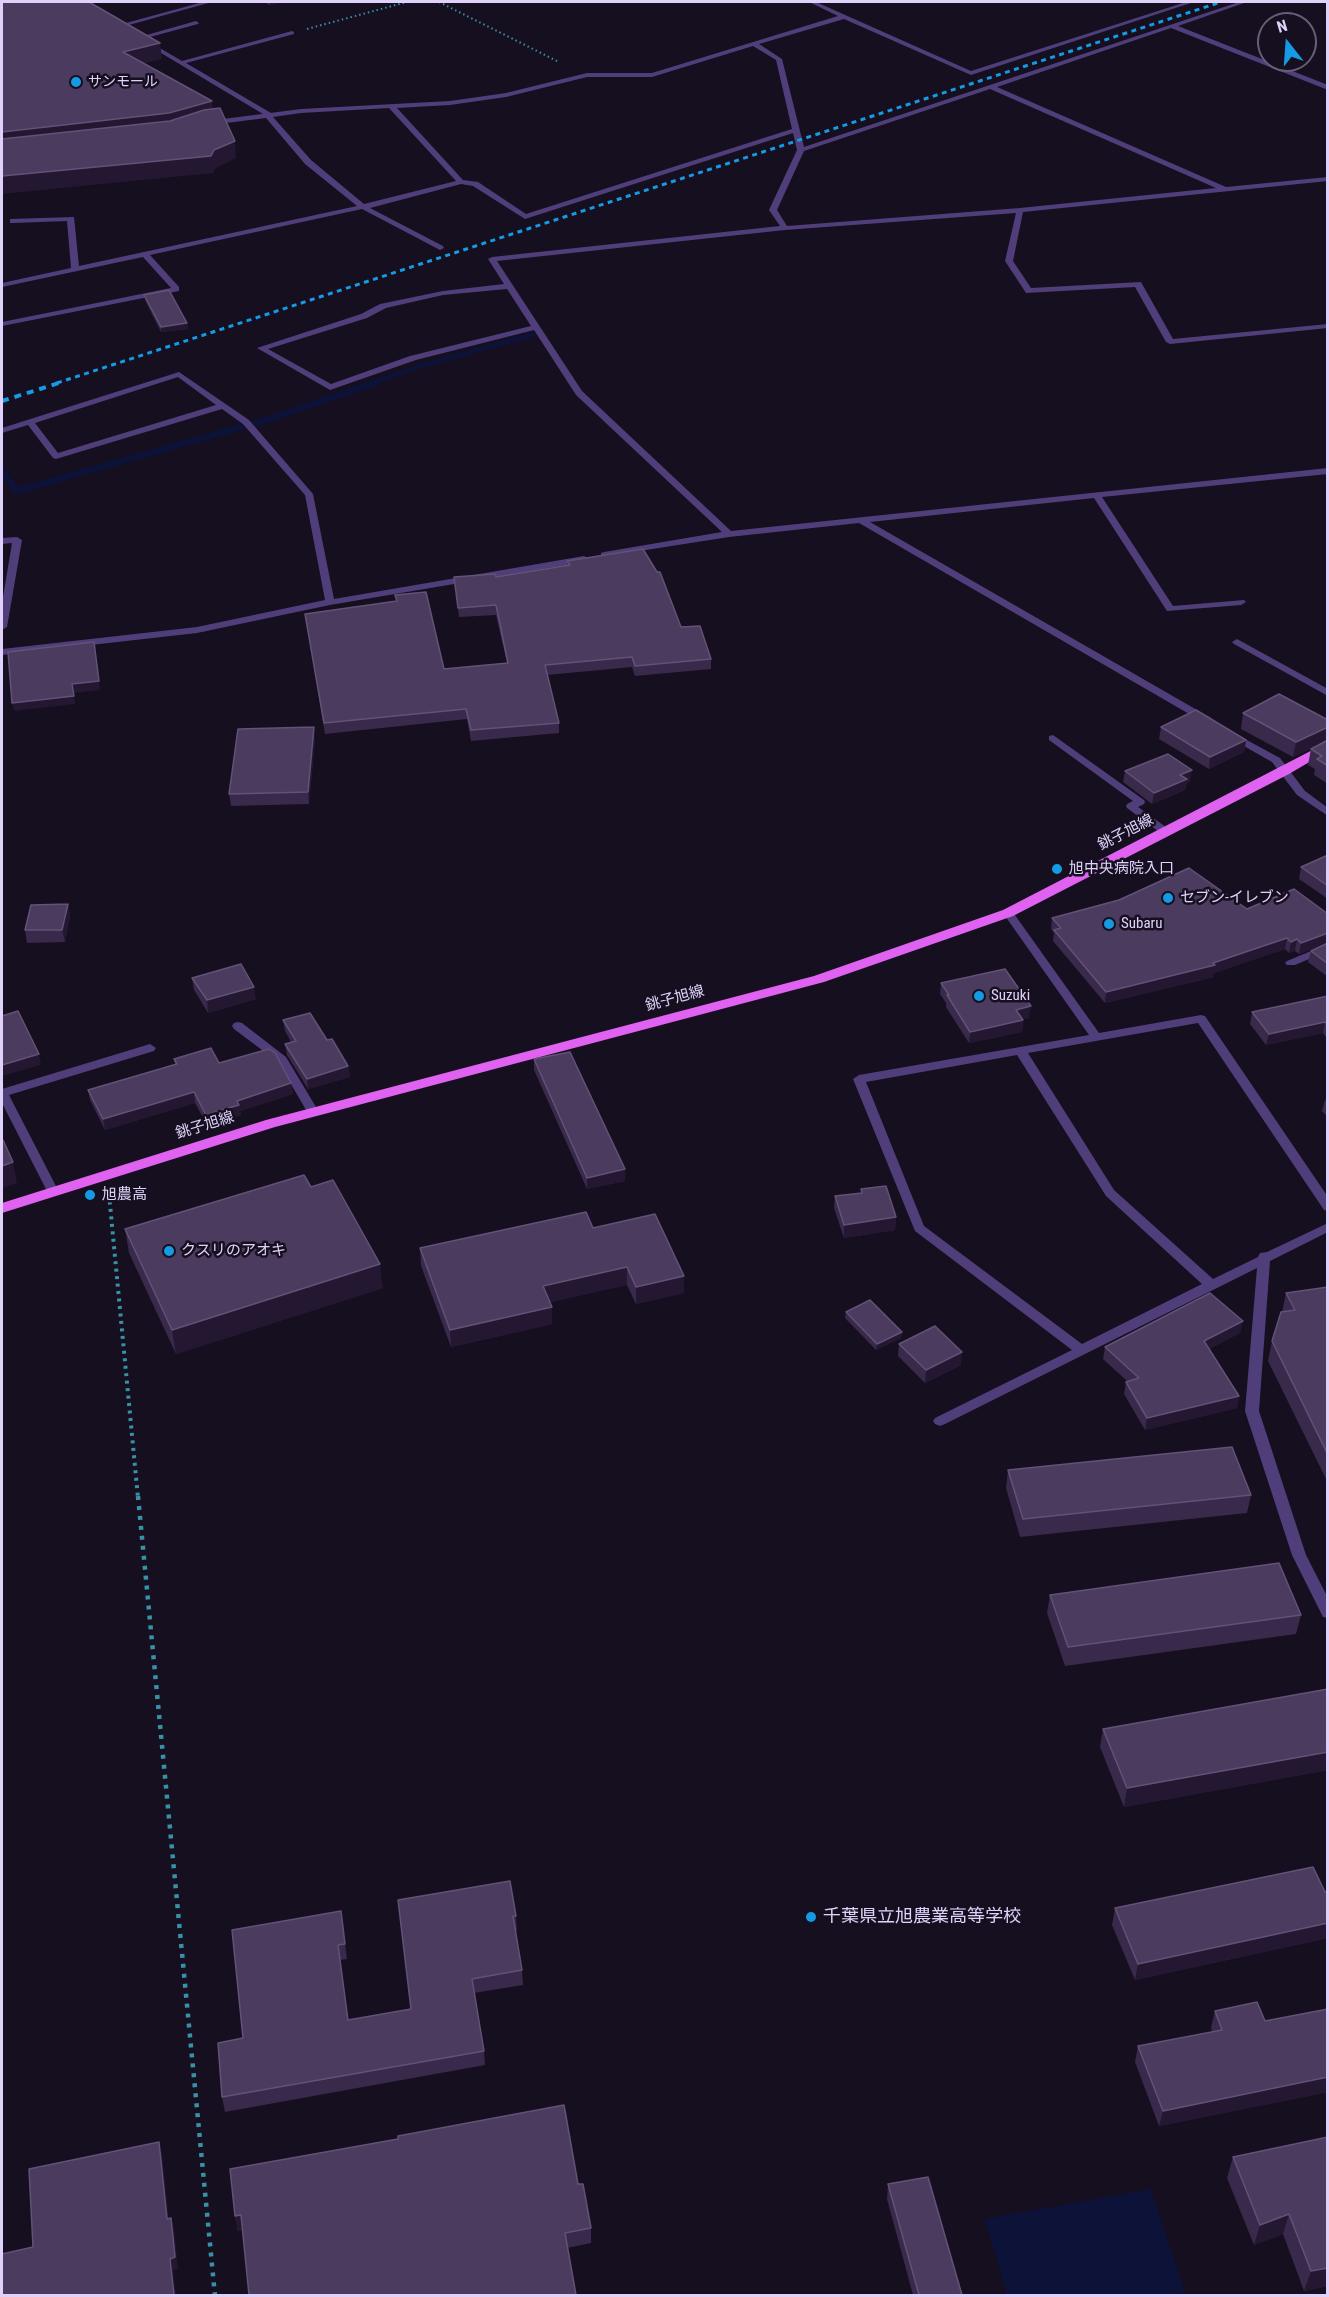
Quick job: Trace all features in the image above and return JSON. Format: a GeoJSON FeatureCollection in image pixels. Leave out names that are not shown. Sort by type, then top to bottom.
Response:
{"type":"FeatureCollection","features":[{"type":"Feature","properties":{"kind":"main road","name":"銚子旭線"},"geometry":{"type":"LineString","coordinates":[[2,1208],[313,1112],[819,979],[1008,913],[1284,771],[1328,746]]}},
{"type":"Feature","properties":{"kind":"street"},"geometry":{"type":"LineString","coordinates":[[118,26],[209,2]]}},
{"type":"Feature","properties":{"kind":"street"},"geometry":{"type":"LineString","coordinates":[[812,2],[971,73],[1191,2]]}},
{"type":"Feature","properties":{"kind":"street"},"geometry":{"type":"LineString","coordinates":[[801,150],[1244,2]]}},
{"type":"Feature","properties":{"kind":"street"},"geometry":{"type":"LineString","coordinates":[[204,123],[301,111],[450,103],[506,95],[586,75],[652,75],[844,16]]}},
{"type":"Feature","properties":{"kind":"street"},"geometry":{"type":"LineString","coordinates":[[108,20],[268,115],[308,162],[363,207],[440,248]]}},
{"type":"Feature","properties":{"kind":"street"},"geometry":{"type":"LineString","coordinates":[[139,38],[196,23]]}},
{"type":"Feature","properties":{"kind":"street"},"geometry":{"type":"LineString","coordinates":[[1171,26],[1328,88]]}},
{"type":"Feature","properties":{"kind":"street"},"geometry":{"type":"LineString","coordinates":[[180,63],[292,33]]}},
{"type":"Feature","properties":{"kind":"street"},"geometry":{"type":"LineString","coordinates":[[754,44],[779,59],[801,150],[773,210],[785,228]]}},
{"type":"Feature","properties":{"kind":"street"},"geometry":{"type":"LineString","coordinates":[[989,86],[1225,189]]}},
{"type":"Feature","properties":{"kind":"street"},"geometry":{"type":"LineString","coordinates":[[390,105],[461,182]]}},
{"type":"Feature","properties":{"kind":"street"},"geometry":{"type":"LineString","coordinates":[[2,285],[363,207],[461,182],[475,184],[525,217],[796,130]]}},
{"type":"Feature","properties":{"kind":"street"},"geometry":{"type":"LineString","coordinates":[[729,534],[579,393],[492,259],[785,228],[1020,210],[1328,179]]}},
{"type":"Feature","properties":{"kind":"street"},"geometry":{"type":"LineString","coordinates":[[1020,210],[1009,261],[1029,291],[1138,284],[1170,342],[1328,326]]}},
{"type":"Feature","properties":{"kind":"street"},"geometry":{"type":"LineString","coordinates":[[13,221],[71,219],[75,269]]}},
{"type":"Feature","properties":{"kind":"street"},"geometry":{"type":"LineString","coordinates":[[2,324],[176,289],[145,254]]}},
{"type":"Feature","properties":{"kind":"street"},"geometry":{"type":"LineString","coordinates":[[510,286],[443,293],[383,306],[364,316],[261,348],[330,387],[413,358],[536,327]]}},
{"type":"Feature","properties":{"kind":"street"},"geometry":{"type":"LineString","coordinates":[[2,431],[179,374],[246,422],[309,494],[330,602]]}},
{"type":"Feature","properties":{"kind":"street"},"geometry":{"type":"LineString","coordinates":[[30,422],[56,456],[221,406]]}},
{"type":"Feature","properties":{"kind":"street"},"geometry":{"type":"LineString","coordinates":[[2,652],[197,630],[330,602],[729,534],[1328,471]]}},
{"type":"Feature","properties":{"kind":"street"},"geometry":{"type":"LineString","coordinates":[[1096,495],[1170,609],[1241,602]]}},
{"type":"Feature","properties":{"kind":"street"},"geometry":{"type":"LineString","coordinates":[[860,519],[1215,725]]}},
{"type":"Feature","properties":{"kind":"street"},"geometry":{"type":"LineString","coordinates":[[2,541],[17,540],[2,627]]}},
{"type":"Feature","properties":{"kind":"street"},"geometry":{"type":"LineString","coordinates":[[1237,642],[1328,693]]}},
{"type":"Feature","properties":{"kind":"street"},"geometry":{"type":"LineString","coordinates":[[1226,731],[1276,760],[1301,793],[1328,813]]}},
{"type":"Feature","properties":{"kind":"street"},"geometry":{"type":"LineString","coordinates":[[1053,738],[1140,802],[1131,806],[1166,832]]}},
{"type":"Feature","properties":{"kind":"street"},"geometry":{"type":"LineString","coordinates":[[1008,913],[1096,1037]]}},
{"type":"Feature","properties":{"kind":"street"},"geometry":{"type":"LineString","coordinates":[[1291,963],[1328,947]]}},
{"type":"Feature","properties":{"kind":"street"},"geometry":{"type":"LineString","coordinates":[[1081,1350],[919,1228],[859,1079],[1201,1019],[1328,1207]]}},
{"type":"Feature","properties":{"kind":"street"},"geometry":{"type":"LineString","coordinates":[[238,1026],[282,1060],[313,1112]]}},
{"type":"Feature","properties":{"kind":"street"},"geometry":{"type":"LineString","coordinates":[[53,1192],[2,1093],[150,1048]]}},
{"type":"Feature","properties":{"kind":"street"},"geometry":{"type":"LineString","coordinates":[[1020,1050],[1110,1193],[1211,1285]]}},
{"type":"Feature","properties":{"kind":"street"},"geometry":{"type":"LineString","coordinates":[[940,1421],[1328,1227]]}},
{"type":"Feature","properties":{"kind":"street"},"geometry":{"type":"LineString","coordinates":[[1264,1257],[1252,1411],[1299,1555],[1328,1613]]}},
{"type":"Feature","properties":{"kind":"path"},"geometry":{"type":"LineString","coordinates":[[292,33],[407,2]]}},
{"type":"Feature","properties":{"kind":"path"},"geometry":{"type":"LineString","coordinates":[[439,2],[586,75]]}},
{"type":"Feature","properties":{"kind":"path"},"geometry":{"type":"LineString","coordinates":[[107,1174],[215,2295]]}},
{"type":"Feature","properties":{"kind":"shaded area"},"geometry":{"type":"Polygon","coordinates":[[[1151,2189],[1185,2292],[1164,2296],[1007,2295],[985,2219],[1151,2189]]]}},
{"type":"Feature","properties":{"kind":"building","name":"サンモール"},"geometry":{"type":"Polygon","coordinates":[[[2,2],[89,2],[160,43],[123,52],[212,101],[169,113],[2,132],[2,2]]]}},
{"type":"Feature","properties":{"kind":"building"},"geometry":{"type":"Polygon","coordinates":[[[220,108],[235,141],[214,150],[211,156],[2,176],[2,139],[170,121],[204,110],[220,108]]]}},
{"type":"Feature","properties":{"kind":"building"},"geometry":{"type":"Polygon","coordinates":[[[169,290],[187,323],[161,327],[144,295],[169,290]]]}},
{"type":"Feature","properties":{"kind":"building"},"geometry":{"type":"Polygon","coordinates":[[[643,549],[657,572],[660,572],[681,627],[700,626],[711,659],[635,666],[632,657],[545,665],[559,723],[471,730],[466,709],[324,723],[305,614],[397,601],[395,595],[426,592],[444,669],[508,663],[496,605],[458,608],[454,577],[495,574],[496,577],[570,565],[567,561],[643,549]]]}},
{"type":"Feature","properties":{"kind":"building"},"geometry":{"type":"Polygon","coordinates":[[[94,642],[99,681],[72,684],[74,696],[12,703],[8,652],[94,642]]]}},
{"type":"Feature","properties":{"kind":"building"},"geometry":{"type":"Polygon","coordinates":[[[1279,694],[1328,720],[1328,727],[1296,742],[1243,713],[1279,694]]]}},
{"type":"Feature","properties":{"kind":"building"},"geometry":{"type":"Polygon","coordinates":[[[1196,710],[1246,740],[1210,757],[1161,727],[1196,710]]]}},
{"type":"Feature","properties":{"kind":"building"},"geometry":{"type":"Polygon","coordinates":[[[314,727],[308,792],[229,794],[238,729],[314,727]]]}},
{"type":"Feature","properties":{"kind":"building"},"geometry":{"type":"Polygon","coordinates":[[[1328,740],[1328,766],[1317,759],[1322,756],[1311,749],[1328,740]]]}},
{"type":"Feature","properties":{"kind":"building"},"geometry":{"type":"Polygon","coordinates":[[[1168,754],[1192,770],[1180,775],[1187,779],[1154,793],[1125,771],[1168,754]]]}},
{"type":"Feature","properties":{"kind":"building"},"geometry":{"type":"Polygon","coordinates":[[[1328,855],[1328,886],[1301,867],[1328,855]]]}},
{"type":"Feature","properties":{"kind":"building"},"geometry":{"type":"Polygon","coordinates":[[[1189,868],[1247,909],[1294,889],[1328,914],[1328,933],[1301,943],[1297,939],[1291,942],[1287,938],[1213,963],[1215,965],[1106,992],[1054,930],[1061,928],[1052,918],[1119,900],[1189,868]]]}},
{"type":"Feature","properties":{"kind":"building"},"geometry":{"type":"Polygon","coordinates":[[[68,904],[62,930],[25,930],[31,905],[68,904]]]}},
{"type":"Feature","properties":{"kind":"building"},"geometry":{"type":"Polygon","coordinates":[[[1328,943],[1328,964],[1311,951],[1328,943]]]}},
{"type":"Feature","properties":{"kind":"building"},"geometry":{"type":"Polygon","coordinates":[[[241,964],[254,987],[207,1000],[192,978],[241,964]]]}},
{"type":"Feature","properties":{"kind":"building"},"geometry":{"type":"Polygon","coordinates":[[[1005,969],[1031,1006],[1016,1010],[1023,1020],[970,1032],[941,983],[1005,969]]]}},
{"type":"Feature","properties":{"kind":"building"},"geometry":{"type":"Polygon","coordinates":[[[1328,996],[1328,1025],[1325,1022],[1269,1034],[1252,1012],[1328,996]]]}},
{"type":"Feature","properties":{"kind":"building"},"geometry":{"type":"Polygon","coordinates":[[[18,1011],[39,1054],[2,1065],[2,1016],[18,1011]]]}},
{"type":"Feature","properties":{"kind":"building"},"geometry":{"type":"Polygon","coordinates":[[[310,1013],[327,1040],[332,1039],[348,1066],[307,1079],[285,1044],[296,1041],[283,1020],[310,1013]]]}},
{"type":"Feature","properties":{"kind":"building"},"geometry":{"type":"Polygon","coordinates":[[[211,1048],[219,1063],[269,1049],[275,1053],[291,1083],[237,1101],[239,1105],[206,1115],[194,1092],[103,1119],[88,1090],[177,1064],[174,1059],[211,1048]]]}},
{"type":"Feature","properties":{"kind":"building"},"geometry":{"type":"Polygon","coordinates":[[[570,1052],[625,1169],[587,1178],[534,1059],[570,1052]]]}},
{"type":"Feature","properties":{"kind":"building"},"geometry":{"type":"Polygon","coordinates":[[[2,1140],[13,1162],[2,1166],[2,1140]]]}},
{"type":"Feature","properties":{"kind":"building"},"geometry":{"type":"Polygon","coordinates":[[[304,1175],[311,1187],[333,1180],[380,1264],[172,1330],[125,1229],[304,1175]]]}},
{"type":"Feature","properties":{"kind":"building"},"geometry":{"type":"Polygon","coordinates":[[[886,1186],[896,1217],[844,1225],[835,1196],[862,1193],[861,1189],[886,1186]]]}},
{"type":"Feature","properties":{"kind":"building"},"geometry":{"type":"Polygon","coordinates":[[[586,1212],[593,1228],[655,1214],[684,1276],[636,1287],[627,1267],[543,1286],[552,1307],[450,1330],[420,1248],[586,1212]]]}},
{"type":"Feature","properties":{"kind":"building"},"geometry":{"type":"Polygon","coordinates":[[[1328,1287],[1328,1455],[1272,1341],[1281,1312],[1295,1310],[1286,1293],[1328,1287]]]}},
{"type":"Feature","properties":{"kind":"building"},"geometry":{"type":"Polygon","coordinates":[[[1210,1293],[1243,1321],[1204,1341],[1239,1396],[1147,1418],[1126,1382],[1139,1378],[1105,1347],[1210,1293]]]}},
{"type":"Feature","properties":{"kind":"building"},"geometry":{"type":"Polygon","coordinates":[[[870,1300],[902,1332],[877,1344],[846,1312],[870,1300]]]}},
{"type":"Feature","properties":{"kind":"building"},"geometry":{"type":"Polygon","coordinates":[[[935,1326],[962,1352],[926,1370],[899,1344],[935,1326]]]}},
{"type":"Feature","properties":{"kind":"building"},"geometry":{"type":"Polygon","coordinates":[[[1232,1447],[1251,1495],[1023,1519],[1008,1470],[1232,1447]]]}},
{"type":"Feature","properties":{"kind":"building"},"geometry":{"type":"Polygon","coordinates":[[[1279,1563],[1301,1615],[1068,1647],[1050,1595],[1279,1563]]]}},
{"type":"Feature","properties":{"kind":"building"},"geometry":{"type":"Polygon","coordinates":[[[1328,1689],[1328,1752],[1127,1788],[1103,1729],[1328,1689]]]}},
{"type":"Feature","properties":{"kind":"building"},"geometry":{"type":"Polygon","coordinates":[[[1313,1867],[1325,1892],[1328,1891],[1328,1923],[1138,1964],[1115,1908],[1313,1867]]]}},
{"type":"Feature","properties":{"kind":"building"},"geometry":{"type":"Polygon","coordinates":[[[510,1881],[522,1970],[472,1979],[484,2051],[222,2097],[218,2043],[243,2038],[232,1930],[341,1911],[345,1944],[338,1945],[348,2020],[411,2009],[398,1900],[510,1881]]]}},
{"type":"Feature","properties":{"kind":"building"},"geometry":{"type":"Polygon","coordinates":[[[1257,2002],[1265,2021],[1328,2009],[1328,2077],[1163,2111],[1138,2046],[1222,2030],[1215,2011],[1257,2002]]]}},
{"type":"Feature","properties":{"kind":"building"},"geometry":{"type":"Polygon","coordinates":[[[564,2105],[578,2184],[583,2184],[591,2228],[565,2233],[576,2295],[249,2295],[241,2215],[235,2216],[230,2169],[398,2139],[398,2136],[564,2105]]]}},
{"type":"Feature","properties":{"kind":"building"},"geometry":{"type":"Polygon","coordinates":[[[1328,2137],[1328,2268],[1311,2271],[1289,2214],[1260,2225],[1233,2157],[1328,2137]]]}},
{"type":"Feature","properties":{"kind":"building"},"geometry":{"type":"Polygon","coordinates":[[[159,2142],[167,2219],[171,2218],[175,2257],[170,2259],[174,2295],[2,2295],[2,2254],[33,2247],[29,2169],[159,2142]]]}},
{"type":"Feature","properties":{"kind":"building"},"geometry":{"type":"Polygon","coordinates":[[[928,2177],[962,2295],[919,2295],[888,2184],[928,2177]]]}},
{"type":"Feature","properties":{"kind":"waterway"},"geometry":{"type":"LineString","coordinates":[[372,383],[427,364],[532,335]]}},
{"type":"Feature","properties":{"kind":"waterway"},"geometry":{"type":"LineString","coordinates":[[2,472],[17,491],[266,420],[377,382]]}},
{"type":"Feature","properties":{"kind":"railway"},"geometry":{"type":"LineString","coordinates":[[57,383],[1221,2]]}},
{"type":"Feature","properties":{"kind":"railway"},"geometry":{"type":"LineString","coordinates":[[2,401],[62,382]]}},
{"type":"Feature","properties":{"kind":"place","name":"サンモール"},"geometry":{"type":"Point","coordinates":[76,82]}},
{"type":"Feature","properties":{"kind":"place","name":"旭中央病院入口"},"geometry":{"type":"Point","coordinates":[1057,869]}},
{"type":"Feature","properties":{"kind":"place","name":"セブン-イレブン"},"geometry":{"type":"Point","coordinates":[1168,898]}},
{"type":"Feature","properties":{"kind":"place","name":"Subaru"},"geometry":{"type":"Point","coordinates":[1109,924]}},
{"type":"Feature","properties":{"kind":"place","name":"Suzuki"},"geometry":{"type":"Point","coordinates":[979,996]}},
{"type":"Feature","properties":{"kind":"place","name":"旭農高"},"geometry":{"type":"Point","coordinates":[90,1195]}},
{"type":"Feature","properties":{"kind":"place","name":"クスリのアオキ"},"geometry":{"type":"Point","coordinates":[169,1251]}},
{"type":"Feature","properties":{"kind":"place","name":"千葉県立旭農業高等学校"},"geometry":{"type":"Point","coordinates":[811,1917]}}]}
